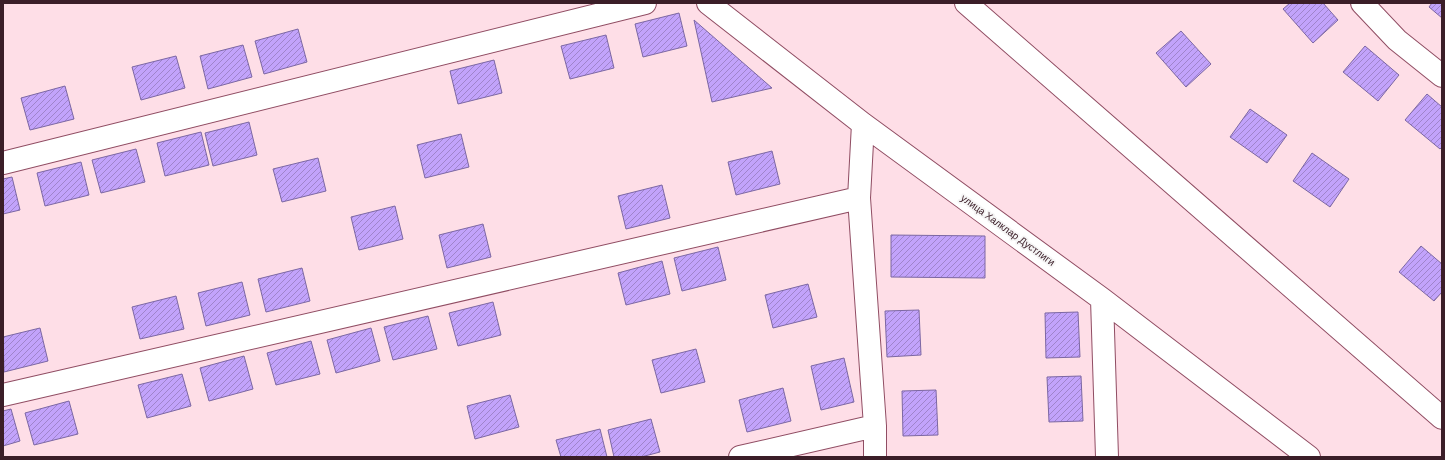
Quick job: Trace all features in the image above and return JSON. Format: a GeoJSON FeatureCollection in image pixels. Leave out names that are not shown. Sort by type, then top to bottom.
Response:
{"type":"FeatureCollection","features":[{"type":"Feature","properties":{"kind":"street"},"geometry":{"type":"LineString","coordinates":[[3,164],[645,3]]}},
{"type":"Feature","properties":{"kind":"street","name":"улица Халклар Дустлиги"},"geometry":{"type":"LineString","coordinates":[[708,3],[863,124],[1102,299],[1309,457]]}},
{"type":"Feature","properties":{"kind":"street"},"geometry":{"type":"LineString","coordinates":[[966,3],[1442,418]]}},
{"type":"Feature","properties":{"kind":"street"},"geometry":{"type":"LineString","coordinates":[[1362,3],[1397,40],[1442,76]]}},
{"type":"Feature","properties":{"kind":"street"},"geometry":{"type":"LineString","coordinates":[[863,124],[859,198],[875,426],[875,457]]}},
{"type":"Feature","properties":{"kind":"street"},"geometry":{"type":"LineString","coordinates":[[3,395],[859,198]]}},
{"type":"Feature","properties":{"kind":"street"},"geometry":{"type":"LineString","coordinates":[[1102,299],[1107,457]]}},
{"type":"Feature","properties":{"kind":"street"},"geometry":{"type":"LineString","coordinates":[[740,457],[875,426]]}},
{"type":"Feature","properties":{"kind":"building"},"geometry":{"type":"Polygon","coordinates":[[[1290,3],[1323,3],[1338,20],[1313,43],[1283,9],[1290,3]]]}},
{"type":"Feature","properties":{"kind":"building"},"geometry":{"type":"Polygon","coordinates":[[[1432,3],[1442,3],[1442,18],[1429,7],[1432,3]]]}},
{"type":"Feature","properties":{"kind":"building"},"geometry":{"type":"Polygon","coordinates":[[[679,13],[687,46],[643,57],[635,24],[679,13]]]}},
{"type":"Feature","properties":{"kind":"building"},"geometry":{"type":"Polygon","coordinates":[[[694,20],[772,88],[712,102],[694,20]]]}},
{"type":"Feature","properties":{"kind":"building"},"geometry":{"type":"Polygon","coordinates":[[[298,29],[307,62],[264,74],[255,41],[298,29]]]}},
{"type":"Feature","properties":{"kind":"building"},"geometry":{"type":"Polygon","coordinates":[[[1181,31],[1211,64],[1186,87],[1156,53],[1181,31]]]}},
{"type":"Feature","properties":{"kind":"building"},"geometry":{"type":"Polygon","coordinates":[[[606,35],[614,68],[570,79],[561,46],[606,35]]]}},
{"type":"Feature","properties":{"kind":"building"},"geometry":{"type":"Polygon","coordinates":[[[243,45],[252,77],[208,89],[200,56],[243,45]]]}},
{"type":"Feature","properties":{"kind":"building"},"geometry":{"type":"Polygon","coordinates":[[[1365,46],[1399,75],[1378,101],[1343,72],[1365,46]]]}},
{"type":"Feature","properties":{"kind":"building"},"geometry":{"type":"Polygon","coordinates":[[[176,56],[185,88],[141,100],[132,67],[176,56]]]}},
{"type":"Feature","properties":{"kind":"building"},"geometry":{"type":"Polygon","coordinates":[[[494,60],[502,93],[458,104],[450,71],[494,60]]]}},
{"type":"Feature","properties":{"kind":"building"},"geometry":{"type":"Polygon","coordinates":[[[65,86],[74,119],[30,130],[21,98],[65,86]]]}},
{"type":"Feature","properties":{"kind":"building"},"geometry":{"type":"Polygon","coordinates":[[[1427,94],[1442,107],[1442,147],[1440,149],[1405,120],[1427,94]]]}},
{"type":"Feature","properties":{"kind":"building"},"geometry":{"type":"Polygon","coordinates":[[[1250,109],[1287,135],[1267,163],[1230,137],[1250,109]]]}},
{"type":"Feature","properties":{"kind":"building"},"geometry":{"type":"Polygon","coordinates":[[[249,122],[257,155],[213,166],[205,133],[249,122]]]}},
{"type":"Feature","properties":{"kind":"building"},"geometry":{"type":"Polygon","coordinates":[[[201,132],[209,165],[165,176],[157,143],[201,132]]]}},
{"type":"Feature","properties":{"kind":"building"},"geometry":{"type":"Polygon","coordinates":[[[461,134],[469,167],[425,178],[417,145],[461,134]]]}},
{"type":"Feature","properties":{"kind":"building"},"geometry":{"type":"Polygon","coordinates":[[[136,149],[145,182],[101,193],[92,160],[136,149]]]}},
{"type":"Feature","properties":{"kind":"building"},"geometry":{"type":"Polygon","coordinates":[[[772,151],[780,184],[736,195],[728,162],[772,151]]]}},
{"type":"Feature","properties":{"kind":"building"},"geometry":{"type":"Polygon","coordinates":[[[1312,153],[1349,179],[1330,207],[1293,181],[1312,153]]]}},
{"type":"Feature","properties":{"kind":"building"},"geometry":{"type":"Polygon","coordinates":[[[318,158],[326,191],[282,202],[273,169],[318,158]]]}},
{"type":"Feature","properties":{"kind":"building"},"geometry":{"type":"Polygon","coordinates":[[[81,162],[89,195],[45,206],[37,173],[81,162]]]}},
{"type":"Feature","properties":{"kind":"building"},"geometry":{"type":"Polygon","coordinates":[[[12,177],[20,210],[3,214],[3,179],[12,177]]]}},
{"type":"Feature","properties":{"kind":"building"},"geometry":{"type":"Polygon","coordinates":[[[662,185],[670,218],[626,229],[618,196],[662,185]]]}},
{"type":"Feature","properties":{"kind":"building"},"geometry":{"type":"Polygon","coordinates":[[[395,206],[403,239],[359,250],[351,217],[395,206]]]}},
{"type":"Feature","properties":{"kind":"building"},"geometry":{"type":"Polygon","coordinates":[[[483,224],[491,257],[447,268],[439,235],[483,224]]]}},
{"type":"Feature","properties":{"kind":"building"},"geometry":{"type":"Polygon","coordinates":[[[891,235],[985,236],[985,278],[891,277],[891,235]]]}},
{"type":"Feature","properties":{"kind":"building"},"geometry":{"type":"Polygon","coordinates":[[[1421,246],[1442,264],[1442,292],[1434,301],[1399,272],[1421,246]]]}},
{"type":"Feature","properties":{"kind":"building"},"geometry":{"type":"Polygon","coordinates":[[[718,247],[726,280],[682,291],[674,258],[718,247]]]}},
{"type":"Feature","properties":{"kind":"building"},"geometry":{"type":"Polygon","coordinates":[[[662,261],[670,294],[626,305],[618,273],[662,261]]]}},
{"type":"Feature","properties":{"kind":"building"},"geometry":{"type":"Polygon","coordinates":[[[302,268],[310,301],[266,312],[258,279],[302,268]]]}},
{"type":"Feature","properties":{"kind":"building"},"geometry":{"type":"Polygon","coordinates":[[[242,282],[250,315],[206,326],[198,293],[242,282]]]}},
{"type":"Feature","properties":{"kind":"building"},"geometry":{"type":"Polygon","coordinates":[[[808,284],[817,317],[773,328],[765,295],[808,284]]]}},
{"type":"Feature","properties":{"kind":"building"},"geometry":{"type":"Polygon","coordinates":[[[176,296],[184,329],[140,339],[132,307],[176,296]]]}},
{"type":"Feature","properties":{"kind":"building"},"geometry":{"type":"Polygon","coordinates":[[[493,302],[501,335],[458,346],[449,313],[493,302]]]}},
{"type":"Feature","properties":{"kind":"building"},"geometry":{"type":"Polygon","coordinates":[[[919,310],[921,355],[887,357],[885,311],[919,310]]]}},
{"type":"Feature","properties":{"kind":"building"},"geometry":{"type":"Polygon","coordinates":[[[1078,312],[1080,357],[1046,358],[1045,313],[1078,312]]]}},
{"type":"Feature","properties":{"kind":"building"},"geometry":{"type":"Polygon","coordinates":[[[428,316],[437,349],[393,360],[384,327],[428,316]]]}},
{"type":"Feature","properties":{"kind":"building"},"geometry":{"type":"Polygon","coordinates":[[[40,328],[48,361],[4,372],[3,337],[40,328]]]}},
{"type":"Feature","properties":{"kind":"building"},"geometry":{"type":"Polygon","coordinates":[[[371,328],[380,361],[336,373],[327,340],[371,328]]]}},
{"type":"Feature","properties":{"kind":"building"},"geometry":{"type":"Polygon","coordinates":[[[311,341],[320,374],[276,385],[267,353],[311,341]]]}},
{"type":"Feature","properties":{"kind":"building"},"geometry":{"type":"Polygon","coordinates":[[[696,349],[705,382],[661,393],[652,360],[696,349]]]}},
{"type":"Feature","properties":{"kind":"building"},"geometry":{"type":"Polygon","coordinates":[[[244,356],[253,389],[209,401],[200,368],[244,356]]]}},
{"type":"Feature","properties":{"kind":"building"},"geometry":{"type":"Polygon","coordinates":[[[844,358],[854,402],[821,410],[811,366],[844,358]]]}},
{"type":"Feature","properties":{"kind":"building"},"geometry":{"type":"Polygon","coordinates":[[[182,374],[191,406],[147,418],[138,385],[182,374]]]}},
{"type":"Feature","properties":{"kind":"building"},"geometry":{"type":"Polygon","coordinates":[[[1081,376],[1083,421],[1049,422],[1047,377],[1081,376]]]}},
{"type":"Feature","properties":{"kind":"building"},"geometry":{"type":"Polygon","coordinates":[[[783,388],[791,421],[747,432],[739,400],[783,388]]]}},
{"type":"Feature","properties":{"kind":"building"},"geometry":{"type":"Polygon","coordinates":[[[936,390],[938,435],[903,436],[902,391],[936,390]]]}},
{"type":"Feature","properties":{"kind":"building"},"geometry":{"type":"Polygon","coordinates":[[[510,395],[519,427],[475,439],[467,406],[510,395]]]}},
{"type":"Feature","properties":{"kind":"building"},"geometry":{"type":"Polygon","coordinates":[[[69,401],[78,434],[34,445],[25,413],[69,401]]]}},
{"type":"Feature","properties":{"kind":"building"},"geometry":{"type":"Polygon","coordinates":[[[11,409],[20,441],[3,446],[3,411],[11,409]]]}},
{"type":"Feature","properties":{"kind":"building"},"geometry":{"type":"Polygon","coordinates":[[[651,419],[660,452],[641,457],[614,457],[608,430],[651,419]]]}},
{"type":"Feature","properties":{"kind":"building"},"geometry":{"type":"Polygon","coordinates":[[[600,429],[607,457],[561,457],[556,440],[600,429]]]}}]}
